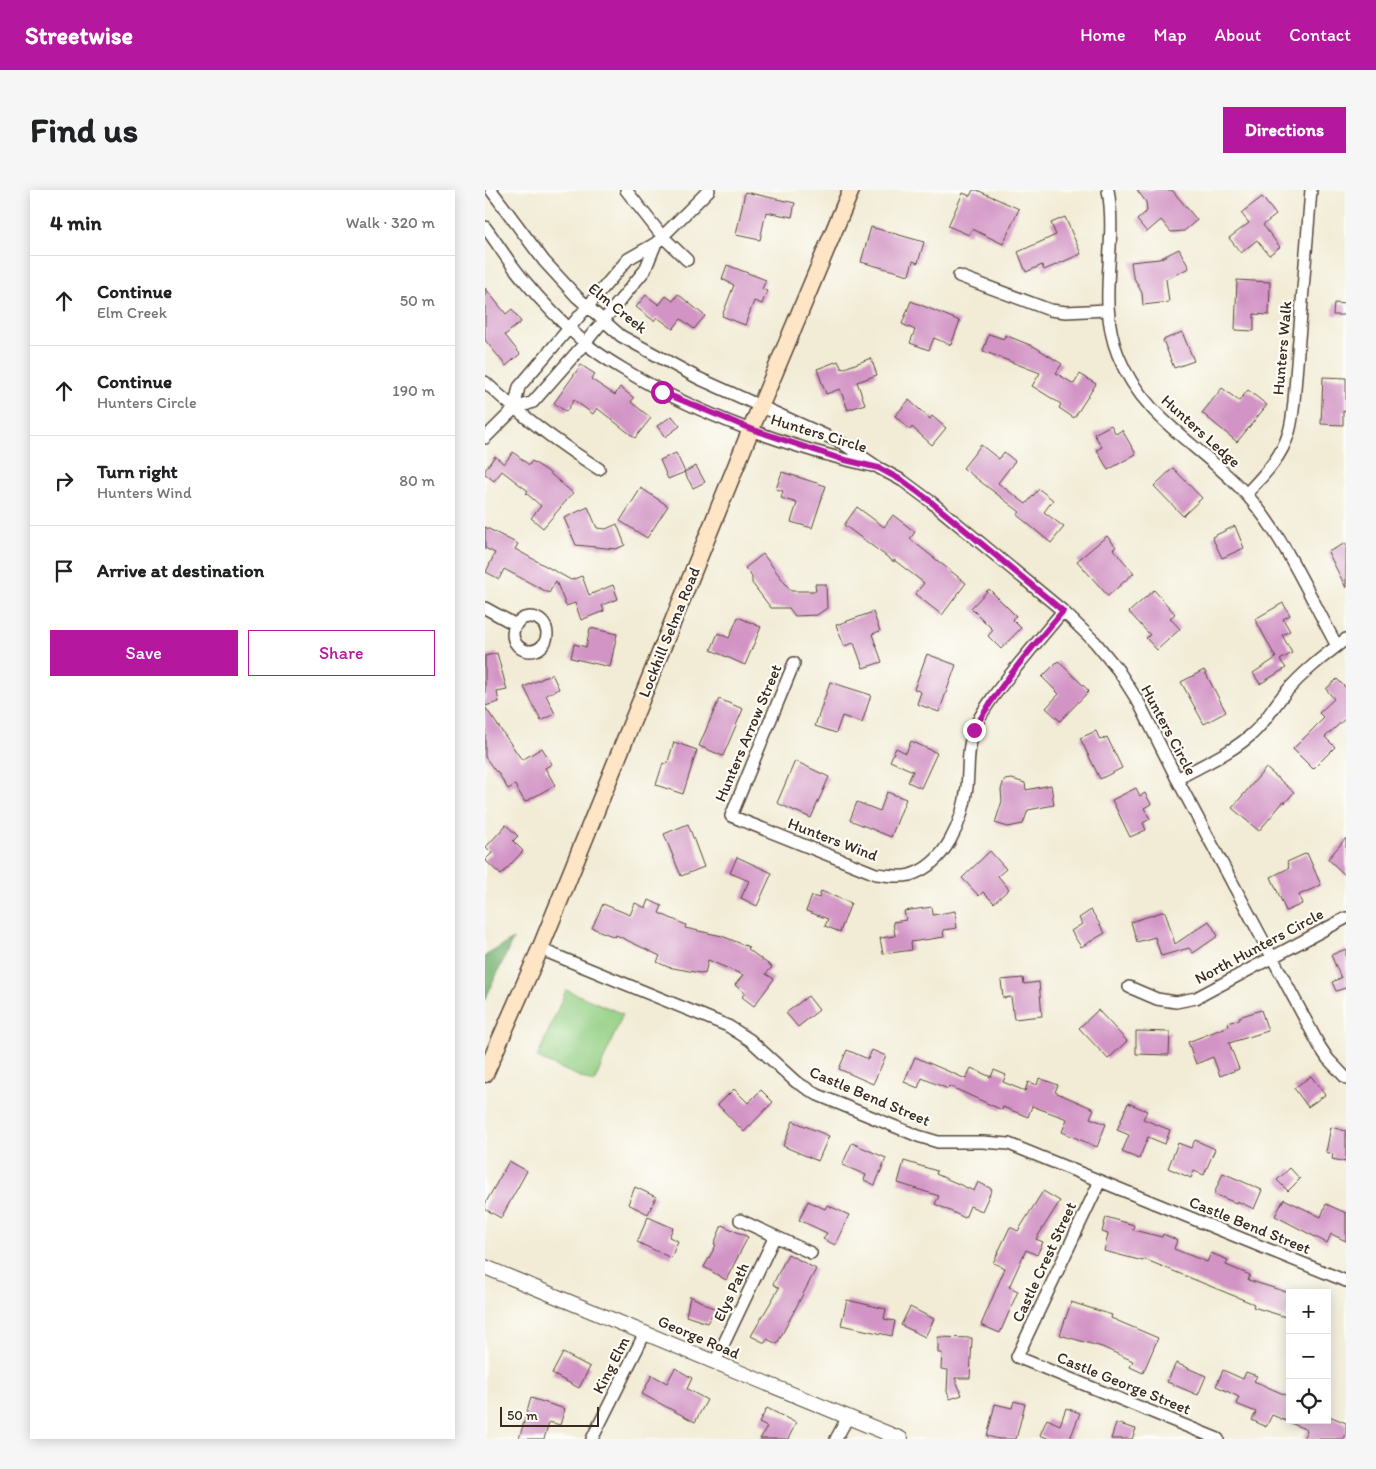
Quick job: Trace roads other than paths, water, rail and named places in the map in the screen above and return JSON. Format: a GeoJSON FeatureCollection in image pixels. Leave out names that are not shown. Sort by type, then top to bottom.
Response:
{"type":"FeatureCollection","features":[{"type":"Feature","properties":{"kind":"main road","name":"Lockhill Selma Road"},"geometry":{"type":"LineString","coordinates":[[485,1074],[540,949],[751,429],[851,190]]}},
{"type":"Feature","properties":{"kind":"street","name":"Elm Creek"},"geometry":{"type":"LineString","coordinates":[[491,190],[544,261],[587,306],[621,336],[675,366],[761,405]]}},
{"type":"Feature","properties":{"kind":"street"},"geometry":{"type":"LineString","coordinates":[[626,190],[659,239],[687,260]]}},
{"type":"Feature","properties":{"kind":"street"},"geometry":{"type":"LineString","coordinates":[[514,409],[519,388],[570,329],[587,306],[628,260],[659,239],[709,190]]}},
{"type":"Feature","properties":{"kind":"street","name":"Hunters Ledge"},"geometry":{"type":"LineString","coordinates":[[1108,190],[1111,216],[1107,310],[1112,338],[1125,372],[1144,402],[1246,494],[1277,536],[1341,643]]}},
{"type":"Feature","properties":{"kind":"street","name":"Hunters Walk"},"geometry":{"type":"LineString","coordinates":[[1246,494],[1279,455],[1289,433],[1295,401],[1311,190]]}},
{"type":"Feature","properties":{"kind":"street"},"geometry":{"type":"LineString","coordinates":[[485,227],[523,279],[585,343],[605,358],[662,392],[751,429]]}},
{"type":"Feature","properties":{"kind":"street"},"geometry":{"type":"LineString","coordinates":[[485,438],[514,409],[533,402],[585,343],[645,270],[659,239]]}},
{"type":"Feature","properties":{"kind":"street"},"geometry":{"type":"LineString","coordinates":[[959,276],[1050,310],[1066,312],[1107,310]]}},
{"type":"Feature","properties":{"kind":"street"},"geometry":{"type":"LineString","coordinates":[[485,382],[514,409],[599,469]]}},
{"type":"Feature","properties":{"kind":"street","name":"Hunters Circle"},"geometry":{"type":"LineString","coordinates":[[761,405],[842,443],[879,468],[903,481],[930,501],[1063,611],[1095,642],[1117,670],[1139,704],[1271,958],[1320,1047],[1328,1059],[1346,1078]]}},
{"type":"Feature","properties":{"kind":"street","name":"Hunters Circle"},"geometry":{"type":"LineString","coordinates":[[751,429],[841,459],[879,468]]}},
{"type":"Feature","properties":{"kind":"street"},"geometry":{"type":"LineString","coordinates":[[485,608],[516,625]]}},
{"type":"Feature","properties":{"kind":"street","name":"Hunters Wind"},"geometry":{"type":"LineString","coordinates":[[731,816],[876,874],[899,876],[911,874],[931,864],[953,836],[962,812],[967,787],[968,756],[974,730],[985,708],[1063,611]]}},
{"type":"Feature","properties":{"kind":"street"},"geometry":{"type":"LineString","coordinates":[[1177,779],[1244,741],[1263,723],[1299,677],[1341,643]]}},
{"type":"Feature","properties":{"kind":"street","name":"Hunters Arrow Street"},"geometry":{"type":"LineString","coordinates":[[731,816],[795,663]]}},
{"type":"Feature","properties":{"kind":"street","name":"North Hunters Circle"},"geometry":{"type":"LineString","coordinates":[[1129,987],[1157,999],[1176,1002],[1196,998],[1346,918]]}},
{"type":"Feature","properties":{"kind":"street","name":"Castle Bend Street"},"geometry":{"type":"LineString","coordinates":[[540,949],[728,1026],[750,1040],[797,1082],[818,1095],[918,1136],[938,1142],[1009,1144],[1346,1281]]}},
{"type":"Feature","properties":{"kind":"street","name":"Castle Crest Street"},"geometry":{"type":"LineString","coordinates":[[1017,1357],[1099,1181]]}},
{"type":"Feature","properties":{"kind":"street"},"geometry":{"type":"LineString","coordinates":[[740,1220],[811,1253]]}},
{"type":"Feature","properties":{"kind":"street","name":"Elys Path"},"geometry":{"type":"LineString","coordinates":[[715,1362],[775,1236]]}},
{"type":"Feature","properties":{"kind":"street","name":"George Road"},"geometry":{"type":"LineString","coordinates":[[485,1267],[901,1439]]}},
{"type":"Feature","properties":{"kind":"street","name":"King Elm"},"geometry":{"type":"LineString","coordinates":[[592,1439],[645,1333]]}},
{"type":"Feature","properties":{"kind":"street","name":"Castle George Street"},"geometry":{"type":"LineString","coordinates":[[1017,1357],[1218,1439]]}},
{"type":"Feature","properties":{"kind":"street"},"geometry":{"type":"LineString","coordinates":[[837,1439],[848,1417]]}}]}
